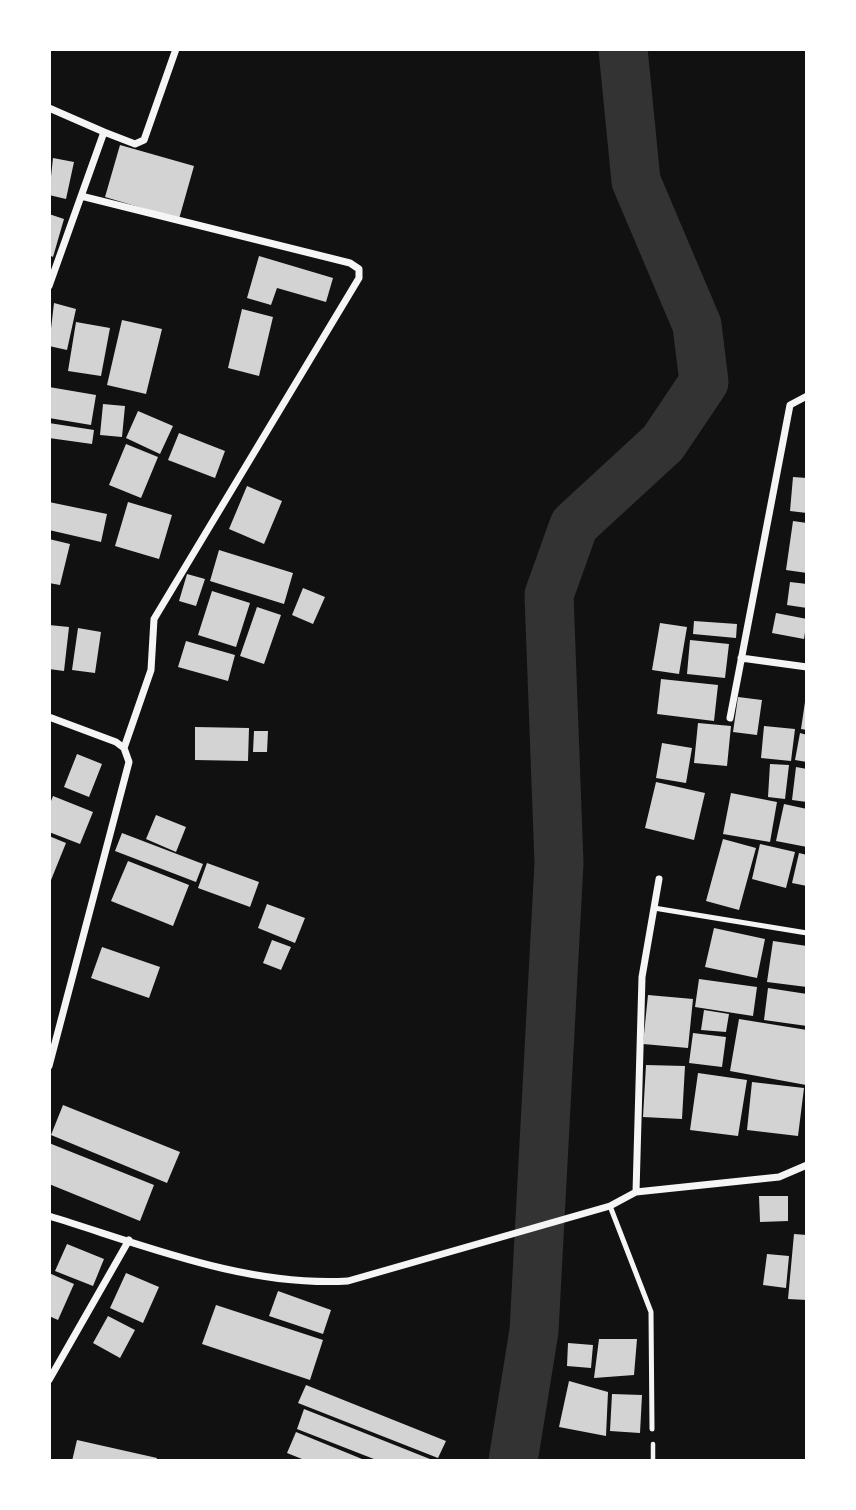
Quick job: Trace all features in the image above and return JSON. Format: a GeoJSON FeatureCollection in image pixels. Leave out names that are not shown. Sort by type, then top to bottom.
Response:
{"type":"FeatureCollection","features":[{"type":"Feature","properties":{"kind":"street"},"geometry":{"type":"LineString","coordinates":[[49,108],[135,144],[144,140],[176,49]]}},
{"type":"Feature","properties":{"kind":"street"},"geometry":{"type":"LineString","coordinates":[[49,286],[104,132]]}},
{"type":"Feature","properties":{"kind":"street"},"geometry":{"type":"LineString","coordinates":[[81,196],[350,262],[359,269],[359,278],[155,619],[151,670],[124,748]]}},
{"type":"Feature","properties":{"kind":"street"},"geometry":{"type":"LineString","coordinates":[[730,718],[790,405],[807,396]]}},
{"type":"Feature","properties":{"kind":"street"},"geometry":{"type":"LineString","coordinates":[[741,658],[807,667]]}},
{"type":"Feature","properties":{"kind":"street"},"geometry":{"type":"LineString","coordinates":[[49,717],[116,742],[124,748],[129,762],[49,1066]]}},
{"type":"Feature","properties":{"kind":"street"},"geometry":{"type":"LineString","coordinates":[[636,1192],[642,976],[659,879]]}},
{"type":"Feature","properties":{"kind":"street"},"geometry":{"type":"LineString","coordinates":[[49,1216],[222,1268],[325,1282],[348,1281],[610,1206],[636,1192],[779,1177],[807,1165]]}},
{"type":"Feature","properties":{"kind":"street"},"geometry":{"type":"LineString","coordinates":[[49,1380],[129,1240]]}},
{"type":"Feature","properties":{"kind":"lane"},"geometry":{"type":"LineString","coordinates":[[654,908],[807,933]]}},
{"type":"Feature","properties":{"kind":"lane"},"geometry":{"type":"LineString","coordinates":[[610,1206],[651,1312],[652,1429]]}},
{"type":"Feature","properties":{"kind":"building"},"geometry":{"type":"Polygon","coordinates":[[[120,145],[194,166],[179,219],[105,197],[120,145]]]}},
{"type":"Feature","properties":{"kind":"building"},"geometry":{"type":"Polygon","coordinates":[[[53,158],[74,162],[66,199],[49,195],[53,158]]]}},
{"type":"Feature","properties":{"kind":"building"},"geometry":{"type":"Polygon","coordinates":[[[49,214],[64,219],[53,257],[49,255],[49,214]]]}},
{"type":"Feature","properties":{"kind":"building"},"geometry":{"type":"Polygon","coordinates":[[[259,256],[333,278],[326,302],[277,288],[271,305],[247,298],[259,256]]]}},
{"type":"Feature","properties":{"kind":"building"},"geometry":{"type":"Polygon","coordinates":[[[54,303],[76,309],[67,350],[49,346],[54,303]]]}},
{"type":"Feature","properties":{"kind":"building"},"geometry":{"type":"Polygon","coordinates":[[[242,309],[273,317],[259,376],[228,368],[242,309]]]}},
{"type":"Feature","properties":{"kind":"building"},"geometry":{"type":"Polygon","coordinates":[[[122,320],[162,329],[146,394],[107,385],[122,320]]]}},
{"type":"Feature","properties":{"kind":"building"},"geometry":{"type":"Polygon","coordinates":[[[76,322],[110,328],[101,376],[68,371],[76,322]]]}},
{"type":"Feature","properties":{"kind":"building"},"geometry":{"type":"Polygon","coordinates":[[[49,387],[96,395],[91,425],[49,418],[49,387]]]}},
{"type":"Feature","properties":{"kind":"building"},"geometry":{"type":"Polygon","coordinates":[[[103,404],[125,406],[122,437],[100,435],[103,404]]]}},
{"type":"Feature","properties":{"kind":"building"},"geometry":{"type":"Polygon","coordinates":[[[138,411],[173,426],[160,454],[126,438],[138,411]]]}},
{"type":"Feature","properties":{"kind":"building"},"geometry":{"type":"Polygon","coordinates":[[[49,423],[94,430],[92,444],[49,438],[49,423]]]}},
{"type":"Feature","properties":{"kind":"building"},"geometry":{"type":"Polygon","coordinates":[[[179,433],[225,451],[215,478],[168,460],[179,433]]]}},
{"type":"Feature","properties":{"kind":"building"},"geometry":{"type":"Polygon","coordinates":[[[126,444],[158,457],[141,498],[109,485],[126,444]]]}},
{"type":"Feature","properties":{"kind":"building"},"geometry":{"type":"Polygon","coordinates":[[[793,477],[807,478],[807,513],[790,511],[793,477]]]}},
{"type":"Feature","properties":{"kind":"building"},"geometry":{"type":"Polygon","coordinates":[[[247,486],[282,501],[264,544],[229,529],[247,486]]]}},
{"type":"Feature","properties":{"kind":"building"},"geometry":{"type":"Polygon","coordinates":[[[49,502],[107,514],[101,542],[49,530],[49,502]]]}},
{"type":"Feature","properties":{"kind":"building"},"geometry":{"type":"Polygon","coordinates":[[[128,502],[172,515],[159,559],[115,546],[128,502]]]}},
{"type":"Feature","properties":{"kind":"building"},"geometry":{"type":"Polygon","coordinates":[[[793,521],[807,523],[807,573],[786,570],[793,521]]]}},
{"type":"Feature","properties":{"kind":"building"},"geometry":{"type":"Polygon","coordinates":[[[49,539],[70,544],[60,585],[49,583],[49,539]]]}},
{"type":"Feature","properties":{"kind":"building"},"geometry":{"type":"Polygon","coordinates":[[[219,550],[293,573],[284,604],[210,581],[219,550]]]}},
{"type":"Feature","properties":{"kind":"building"},"geometry":{"type":"Polygon","coordinates":[[[187,574],[205,579],[196,606],[179,601],[187,574]]]}},
{"type":"Feature","properties":{"kind":"building"},"geometry":{"type":"Polygon","coordinates":[[[790,582],[807,584],[807,608],[787,605],[790,582]]]}},
{"type":"Feature","properties":{"kind":"building"},"geometry":{"type":"Polygon","coordinates":[[[303,588],[325,597],[313,624],[292,615],[303,588]]]}},
{"type":"Feature","properties":{"kind":"building"},"geometry":{"type":"Polygon","coordinates":[[[212,591],[250,603],[236,647],[198,635],[212,591]]]}},
{"type":"Feature","properties":{"kind":"building"},"geometry":{"type":"Polygon","coordinates":[[[257,607],[281,615],[264,664],[240,656],[257,607]]]}},
{"type":"Feature","properties":{"kind":"building"},"geometry":{"type":"Polygon","coordinates":[[[776,613],[807,619],[804,639],[772,633],[776,613]]]}},
{"type":"Feature","properties":{"kind":"building"},"geometry":{"type":"Polygon","coordinates":[[[694,621],[737,624],[736,638],[693,634],[694,621]]]}},
{"type":"Feature","properties":{"kind":"building"},"geometry":{"type":"Polygon","coordinates":[[[660,623],[687,627],[679,674],[652,670],[660,623]]]}},
{"type":"Feature","properties":{"kind":"building"},"geometry":{"type":"Polygon","coordinates":[[[49,625],[69,627],[64,671],[49,669],[49,625]]]}},
{"type":"Feature","properties":{"kind":"building"},"geometry":{"type":"Polygon","coordinates":[[[78,628],[101,632],[95,673],[72,670],[78,628]]]}},
{"type":"Feature","properties":{"kind":"building"},"geometry":{"type":"Polygon","coordinates":[[[690,640],[729,644],[725,678],[687,674],[690,640]]]}},
{"type":"Feature","properties":{"kind":"building"},"geometry":{"type":"Polygon","coordinates":[[[186,641],[235,655],[228,681],[178,667],[186,641]]]}},
{"type":"Feature","properties":{"kind":"building"},"geometry":{"type":"Polygon","coordinates":[[[661,679],[718,685],[714,721],[657,714],[661,679]]]}},
{"type":"Feature","properties":{"kind":"building"},"geometry":{"type":"Polygon","coordinates":[[[738,697],[762,700],[757,735],[733,732],[738,697]]]}},
{"type":"Feature","properties":{"kind":"building"},"geometry":{"type":"Polygon","coordinates":[[[807,702],[807,730],[801,729],[807,702]]]}},
{"type":"Feature","properties":{"kind":"building"},"geometry":{"type":"Polygon","coordinates":[[[698,723],[731,726],[727,766],[694,763],[698,723]]]}},
{"type":"Feature","properties":{"kind":"building"},"geometry":{"type":"Polygon","coordinates":[[[764,726],[795,729],[791,761],[761,758],[764,726]]]}},
{"type":"Feature","properties":{"kind":"building"},"geometry":{"type":"Polygon","coordinates":[[[195,727],[249,728],[248,761],[195,760],[195,727]]]}},
{"type":"Feature","properties":{"kind":"building"},"geometry":{"type":"Polygon","coordinates":[[[254,731],[268,731],[267,752],[253,752],[254,731]]]}},
{"type":"Feature","properties":{"kind":"building"},"geometry":{"type":"Polygon","coordinates":[[[800,733],[807,735],[807,762],[795,760],[800,733]]]}},
{"type":"Feature","properties":{"kind":"building"},"geometry":{"type":"Polygon","coordinates":[[[662,743],[692,748],[686,783],[656,778],[662,743]]]}},
{"type":"Feature","properties":{"kind":"building"},"geometry":{"type":"Polygon","coordinates":[[[77,754],[102,764],[89,797],[64,787],[77,754]]]}},
{"type":"Feature","properties":{"kind":"building"},"geometry":{"type":"Polygon","coordinates":[[[770,764],[789,765],[785,799],[768,797],[770,764]]]}},
{"type":"Feature","properties":{"kind":"building"},"geometry":{"type":"Polygon","coordinates":[[[796,767],[807,769],[807,802],[792,800],[796,767]]]}},
{"type":"Feature","properties":{"kind":"building"},"geometry":{"type":"Polygon","coordinates":[[[656,782],[705,793],[694,840],[645,828],[656,782]]]}},
{"type":"Feature","properties":{"kind":"building"},"geometry":{"type":"Polygon","coordinates":[[[731,793],[777,802],[770,842],[723,834],[731,793]]]}},
{"type":"Feature","properties":{"kind":"building"},"geometry":{"type":"Polygon","coordinates":[[[53,796],[93,812],[80,844],[49,832],[49,806],[53,796]]]}},
{"type":"Feature","properties":{"kind":"building"},"geometry":{"type":"Polygon","coordinates":[[[784,804],[807,809],[807,847],[776,841],[784,804]]]}},
{"type":"Feature","properties":{"kind":"building"},"geometry":{"type":"Polygon","coordinates":[[[156,815],[186,827],[176,852],[146,839],[156,815]]]}},
{"type":"Feature","properties":{"kind":"building"},"geometry":{"type":"Polygon","coordinates":[[[122,833],[203,864],[196,882],[115,851],[122,833]]]}},
{"type":"Feature","properties":{"kind":"building"},"geometry":{"type":"Polygon","coordinates":[[[49,836],[66,843],[49,885],[49,836]]]}},
{"type":"Feature","properties":{"kind":"building"},"geometry":{"type":"Polygon","coordinates":[[[723,839],[756,848],[739,910],[706,901],[723,839]]]}},
{"type":"Feature","properties":{"kind":"building"},"geometry":{"type":"Polygon","coordinates":[[[760,844],[795,852],[786,888],[752,879],[760,844]]]}},
{"type":"Feature","properties":{"kind":"building"},"geometry":{"type":"Polygon","coordinates":[[[799,853],[807,855],[807,886],[792,883],[799,853]]]}},
{"type":"Feature","properties":{"kind":"building"},"geometry":{"type":"Polygon","coordinates":[[[128,861],[189,885],[173,926],[111,901],[128,861]]]}},
{"type":"Feature","properties":{"kind":"building"},"geometry":{"type":"Polygon","coordinates":[[[207,863],[259,882],[250,907],[198,888],[207,863]]]}},
{"type":"Feature","properties":{"kind":"building"},"geometry":{"type":"Polygon","coordinates":[[[267,904],[305,918],[295,943],[258,928],[267,904]]]}},
{"type":"Feature","properties":{"kind":"building"},"geometry":{"type":"Polygon","coordinates":[[[714,928],[765,939],[757,978],[705,967],[714,928]]]}},
{"type":"Feature","properties":{"kind":"building"},"geometry":{"type":"Polygon","coordinates":[[[272,940],[291,947],[281,970],[263,963],[272,940]]]}},
{"type":"Feature","properties":{"kind":"building"},"geometry":{"type":"Polygon","coordinates":[[[773,941],[807,946],[807,987],[767,982],[773,941]]]}},
{"type":"Feature","properties":{"kind":"building"},"geometry":{"type":"Polygon","coordinates":[[[102,947],[160,967],[149,998],[91,978],[102,947]]]}},
{"type":"Feature","properties":{"kind":"building"},"geometry":{"type":"Polygon","coordinates":[[[699,979],[757,987],[753,1016],[695,1007],[699,979]]]}},
{"type":"Feature","properties":{"kind":"building"},"geometry":{"type":"Polygon","coordinates":[[[768,988],[807,994],[807,1026],[764,1020],[768,988]]]}},
{"type":"Feature","properties":{"kind":"building"},"geometry":{"type":"Polygon","coordinates":[[[648,995],[693,999],[688,1048],[643,1044],[648,995]]]}},
{"type":"Feature","properties":{"kind":"building"},"geometry":{"type":"Polygon","coordinates":[[[704,1010],[729,1014],[726,1032],[701,1030],[704,1010]]]}},
{"type":"Feature","properties":{"kind":"building"},"geometry":{"type":"Polygon","coordinates":[[[739,1019],[807,1030],[806,1085],[730,1071],[739,1019]]]}},
{"type":"Feature","properties":{"kind":"building"},"geometry":{"type":"Polygon","coordinates":[[[693,1033],[726,1037],[722,1067],[689,1063],[693,1033]]]}},
{"type":"Feature","properties":{"kind":"building"},"geometry":{"type":"Polygon","coordinates":[[[646,1065],[685,1066],[682,1119],[643,1117],[646,1065]]]}},
{"type":"Feature","properties":{"kind":"building"},"geometry":{"type":"Polygon","coordinates":[[[698,1073],[747,1080],[738,1136],[690,1130],[698,1073]]]}},
{"type":"Feature","properties":{"kind":"building"},"geometry":{"type":"Polygon","coordinates":[[[752,1082],[804,1088],[798,1136],[747,1130],[752,1082]]]}},
{"type":"Feature","properties":{"kind":"building"},"geometry":{"type":"Polygon","coordinates":[[[63,1105],[180,1152],[167,1183],[51,1135],[63,1105]]]}},
{"type":"Feature","properties":{"kind":"building"},"geometry":{"type":"Polygon","coordinates":[[[49,1143],[154,1185],[140,1221],[49,1184],[49,1143]]]}},
{"type":"Feature","properties":{"kind":"building"},"geometry":{"type":"Polygon","coordinates":[[[759,1196],[788,1196],[788,1221],[760,1222],[759,1196]]]}},
{"type":"Feature","properties":{"kind":"building"},"geometry":{"type":"Polygon","coordinates":[[[794,1234],[807,1235],[807,1300],[788,1299],[794,1234]]]}},
{"type":"Feature","properties":{"kind":"building"},"geometry":{"type":"Polygon","coordinates":[[[67,1244],[104,1259],[93,1286],[55,1271],[67,1244]]]}},
{"type":"Feature","properties":{"kind":"building"},"geometry":{"type":"Polygon","coordinates":[[[767,1254],[789,1256],[786,1288],[763,1285],[767,1254]]]}},
{"type":"Feature","properties":{"kind":"building"},"geometry":{"type":"Polygon","coordinates":[[[49,1273],[74,1284],[58,1320],[49,1316],[49,1273]]]}},
{"type":"Feature","properties":{"kind":"building"},"geometry":{"type":"Polygon","coordinates":[[[126,1273],[159,1287],[143,1323],[110,1308],[126,1273]]]}},
{"type":"Feature","properties":{"kind":"building"},"geometry":{"type":"Polygon","coordinates":[[[278,1291],[331,1310],[323,1334],[269,1316],[278,1291]]]}},
{"type":"Feature","properties":{"kind":"building"},"geometry":{"type":"Polygon","coordinates":[[[216,1305],[323,1340],[310,1380],[202,1344],[216,1305]]]}},
{"type":"Feature","properties":{"kind":"building"},"geometry":{"type":"Polygon","coordinates":[[[108,1316],[135,1330],[120,1358],[93,1343],[108,1316]]]}},
{"type":"Feature","properties":{"kind":"building"},"geometry":{"type":"Polygon","coordinates":[[[599,1339],[637,1339],[634,1375],[594,1378],[599,1339]]]}},
{"type":"Feature","properties":{"kind":"building"},"geometry":{"type":"Polygon","coordinates":[[[568,1343],[593,1345],[591,1368],[567,1366],[568,1343]]]}},
{"type":"Feature","properties":{"kind":"building"},"geometry":{"type":"Polygon","coordinates":[[[569,1381],[608,1392],[606,1436],[559,1427],[569,1381]]]}},
{"type":"Feature","properties":{"kind":"building"},"geometry":{"type":"Polygon","coordinates":[[[306,1385],[446,1441],[438,1458],[298,1403],[306,1385]]]}},
{"type":"Feature","properties":{"kind":"building"},"geometry":{"type":"Polygon","coordinates":[[[612,1394],[642,1395],[640,1433],[610,1431],[612,1394]]]}},
{"type":"Feature","properties":{"kind":"building"},"geometry":{"type":"Polygon","coordinates":[[[304,1409],[435,1461],[379,1461],[297,1429],[304,1409]]]}},
{"type":"Feature","properties":{"kind":"building"},"geometry":{"type":"Polygon","coordinates":[[[296,1432],[367,1461],[307,1461],[287,1453],[296,1432]]]}},
{"type":"Feature","properties":{"kind":"building"},"geometry":{"type":"Polygon","coordinates":[[[77,1440],[157,1458],[156,1461],[72,1461],[77,1440]]]}},
{"type":"Feature","properties":{"kind":"waterway"},"geometry":{"type":"LineString","coordinates":[[513,1461],[534,1331],[559,863],[549,595],[574,525],[663,443],[704,382],[697,325],[636,181],[623,49]]}}]}
